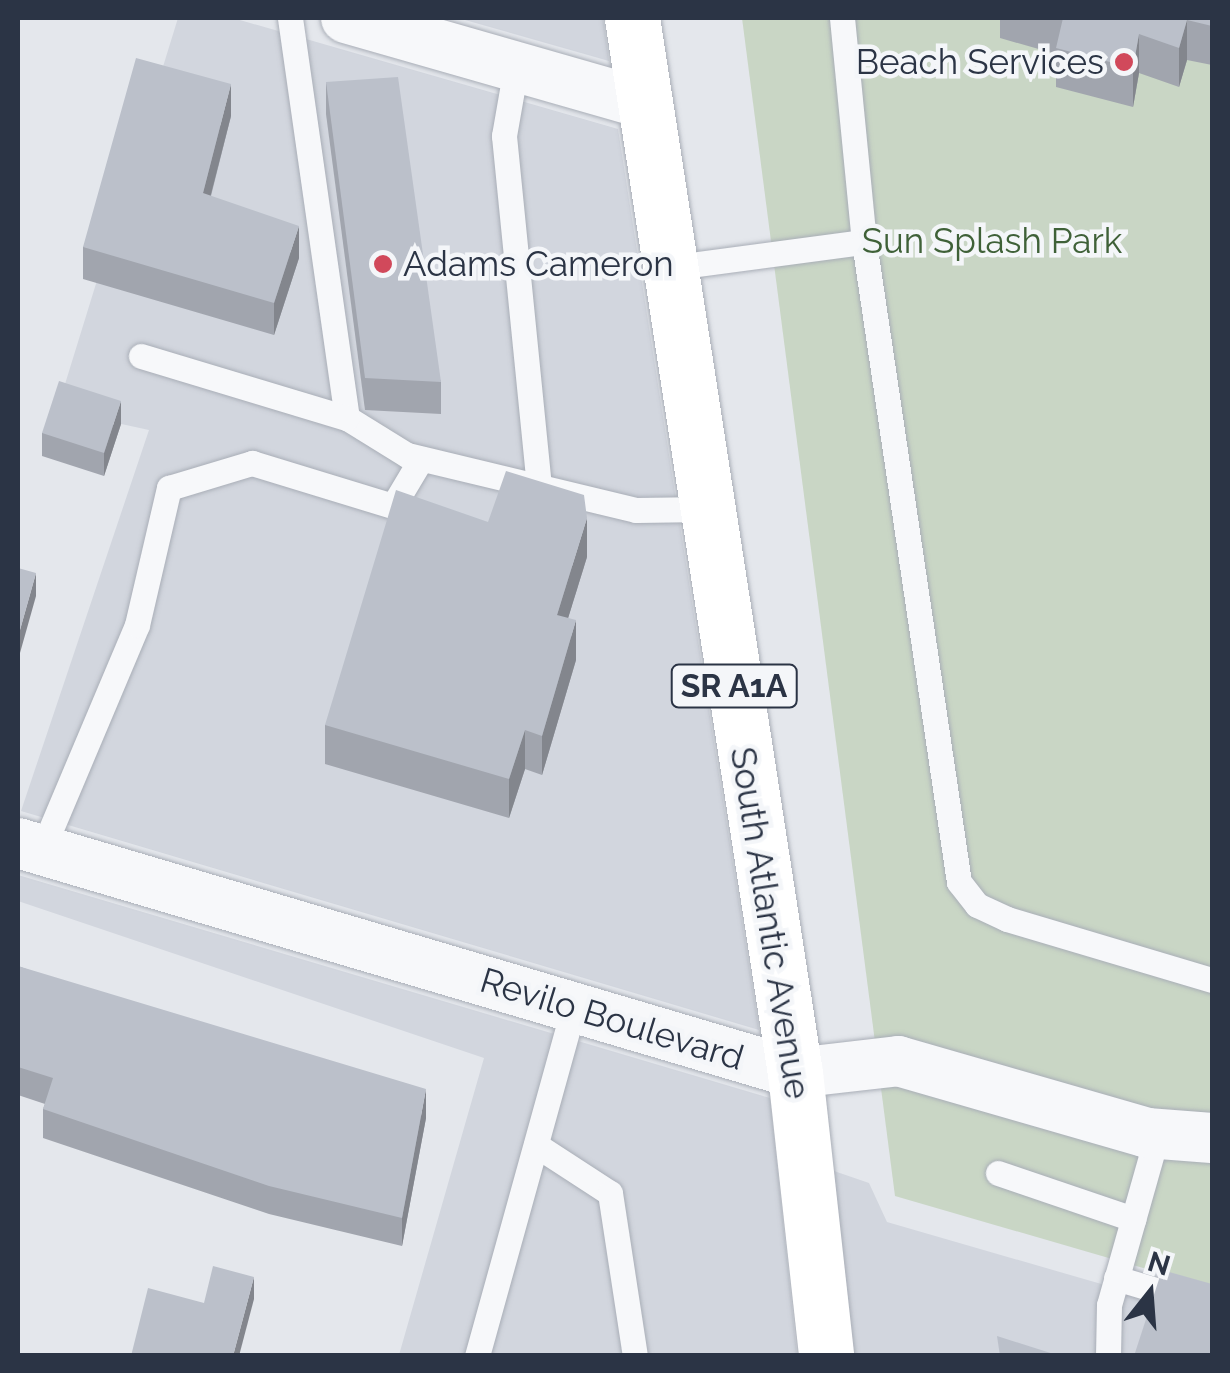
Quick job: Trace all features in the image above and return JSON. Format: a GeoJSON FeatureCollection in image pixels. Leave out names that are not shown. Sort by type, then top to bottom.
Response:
{"type":"FeatureCollection","features":[{"type":"Feature","properties":{"kind":"main road","name":"South Atlantic Avenue"},"geometry":{"type":"LineString","coordinates":[[632,18],[642,103],[795,1073],[826,1356]]}},
{"type":"Feature","properties":{"kind":"street"},"geometry":{"type":"LineString","coordinates":[[346,18],[642,103]]}},
{"type":"Feature","properties":{"kind":"street","name":"Revilo Boulevard"},"geometry":{"type":"LineString","coordinates":[[30,847],[795,1073],[898,1061],[1157,1135],[1212,1138]]}},
{"type":"Feature","properties":{"kind":"lane"},"geometry":{"type":"LineString","coordinates":[[290,18],[347,418]]}},
{"type":"Feature","properties":{"kind":"lane"},"geometry":{"type":"LineString","coordinates":[[842,18],[864,242],[959,882],[976,905],[1007,919],[1212,980]]}},
{"type":"Feature","properties":{"kind":"lane"},"geometry":{"type":"LineString","coordinates":[[516,67],[504,136],[539,487]]}},
{"type":"Feature","properties":{"kind":"lane"},"geometry":{"type":"LineString","coordinates":[[668,268],[864,242]]}},
{"type":"Feature","properties":{"kind":"lane"},"geometry":{"type":"LineString","coordinates":[[141,356],[347,418],[421,459],[636,510],[706,509]]}},
{"type":"Feature","properties":{"kind":"lane"},"geometry":{"type":"LineString","coordinates":[[30,847],[138,625],[169,488],[252,463],[394,506],[421,459]]}},
{"type":"Feature","properties":{"kind":"lane"},"geometry":{"type":"LineString","coordinates":[[477,1356],[574,1007]]}},
{"type":"Feature","properties":{"kind":"lane"},"geometry":{"type":"LineString","coordinates":[[1108,1356],[1116,1278],[1157,1135]]}},
{"type":"Feature","properties":{"kind":"lane"},"geometry":{"type":"LineString","coordinates":[[536,1144],[610,1192],[636,1356]]}},
{"type":"Feature","properties":{"kind":"lane"},"geometry":{"type":"LineString","coordinates":[[998,1173],[1133,1220]]}},
{"type":"Feature","properties":{"kind":"lane"},"geometry":{"type":"LineString","coordinates":[[1116,1278],[1212,1307]]}},
{"type":"Feature","properties":{"kind":"shaded area"},"geometry":{"type":"Polygon","coordinates":[[[178,18],[233,18],[618,129],[759,1030],[21,811],[149,430],[57,410],[178,18]]]}},
{"type":"Feature","properties":{"kind":"shaded area"},"geometry":{"type":"Polygon","coordinates":[[[458,18],[603,18],[609,61],[458,18]]]}},
{"type":"Feature","properties":{"kind":"shaded area"},"geometry":{"type":"Polygon","coordinates":[[[18,875],[770,1098],[797,1355],[399,1355],[484,1058],[18,901],[18,875]]]}},
{"type":"Feature","properties":{"kind":"shaded area"},"geometry":{"type":"Polygon","coordinates":[[[834,1171],[869,1183],[887,1222],[1212,1316],[1212,1355],[854,1355],[834,1171]]]}},
{"type":"Feature","properties":{"kind":"green space","name":"Sun Splash Park"},"geometry":{"type":"Polygon","coordinates":[[[742,18],[1212,18],[1212,1288],[895,1196],[742,18]]]}},
{"type":"Feature","properties":{"kind":"building"},"geometry":{"type":"Polygon","coordinates":[[[1063,18],[1212,18],[1212,26],[1187,20],[1179,48],[1139,34],[1133,68],[1056,48],[1063,18]]]}},
{"type":"Feature","properties":{"kind":"building"},"geometry":{"type":"Polygon","coordinates":[[[136,58],[231,84],[203,193],[299,226],[274,303],[83,247],[136,58]]]}},
{"type":"Feature","properties":{"kind":"building","name":"Adams Cameron"},"geometry":{"type":"Polygon","coordinates":[[[398,77],[441,382],[365,378],[326,82],[398,77]]]}},
{"type":"Feature","properties":{"kind":"building"},"geometry":{"type":"Polygon","coordinates":[[[59,381],[121,401],[104,453],[42,433],[59,381]]]}},
{"type":"Feature","properties":{"kind":"building"},"geometry":{"type":"Polygon","coordinates":[[[506,471],[584,495],[587,518],[557,615],[576,620],[542,736],[525,730],[509,779],[325,725],[396,490],[488,522],[506,471]]]}},
{"type":"Feature","properties":{"kind":"building"},"geometry":{"type":"Polygon","coordinates":[[[18,568],[36,573],[18,637],[18,568]]]}},
{"type":"Feature","properties":{"kind":"building"},"geometry":{"type":"Polygon","coordinates":[[[18,966],[426,1089],[402,1218],[269,1186],[43,1109],[53,1078],[18,1067],[18,966]]]}},
{"type":"Feature","properties":{"kind":"building"},"geometry":{"type":"Polygon","coordinates":[[[213,1266],[254,1277],[233,1356],[131,1356],[148,1288],[204,1303],[213,1266]]]}},
{"type":"Feature","properties":{"kind":"building"},"geometry":{"type":"Polygon","coordinates":[[[1162,1270],[1212,1284],[1212,1356],[1134,1356],[1162,1270]]]}},
{"type":"Feature","properties":{"kind":"building"},"geometry":{"type":"Polygon","coordinates":[[[997,1336],[1060,1356],[1000,1356],[997,1336]]]}},
{"type":"Feature","properties":{"kind":"place","name":"Beach Services"},"geometry":{"type":"Point","coordinates":[1124,62]}},
{"type":"Feature","properties":{"kind":"place","name":"Adams Cameron"},"geometry":{"type":"Point","coordinates":[383,264]}}]}
